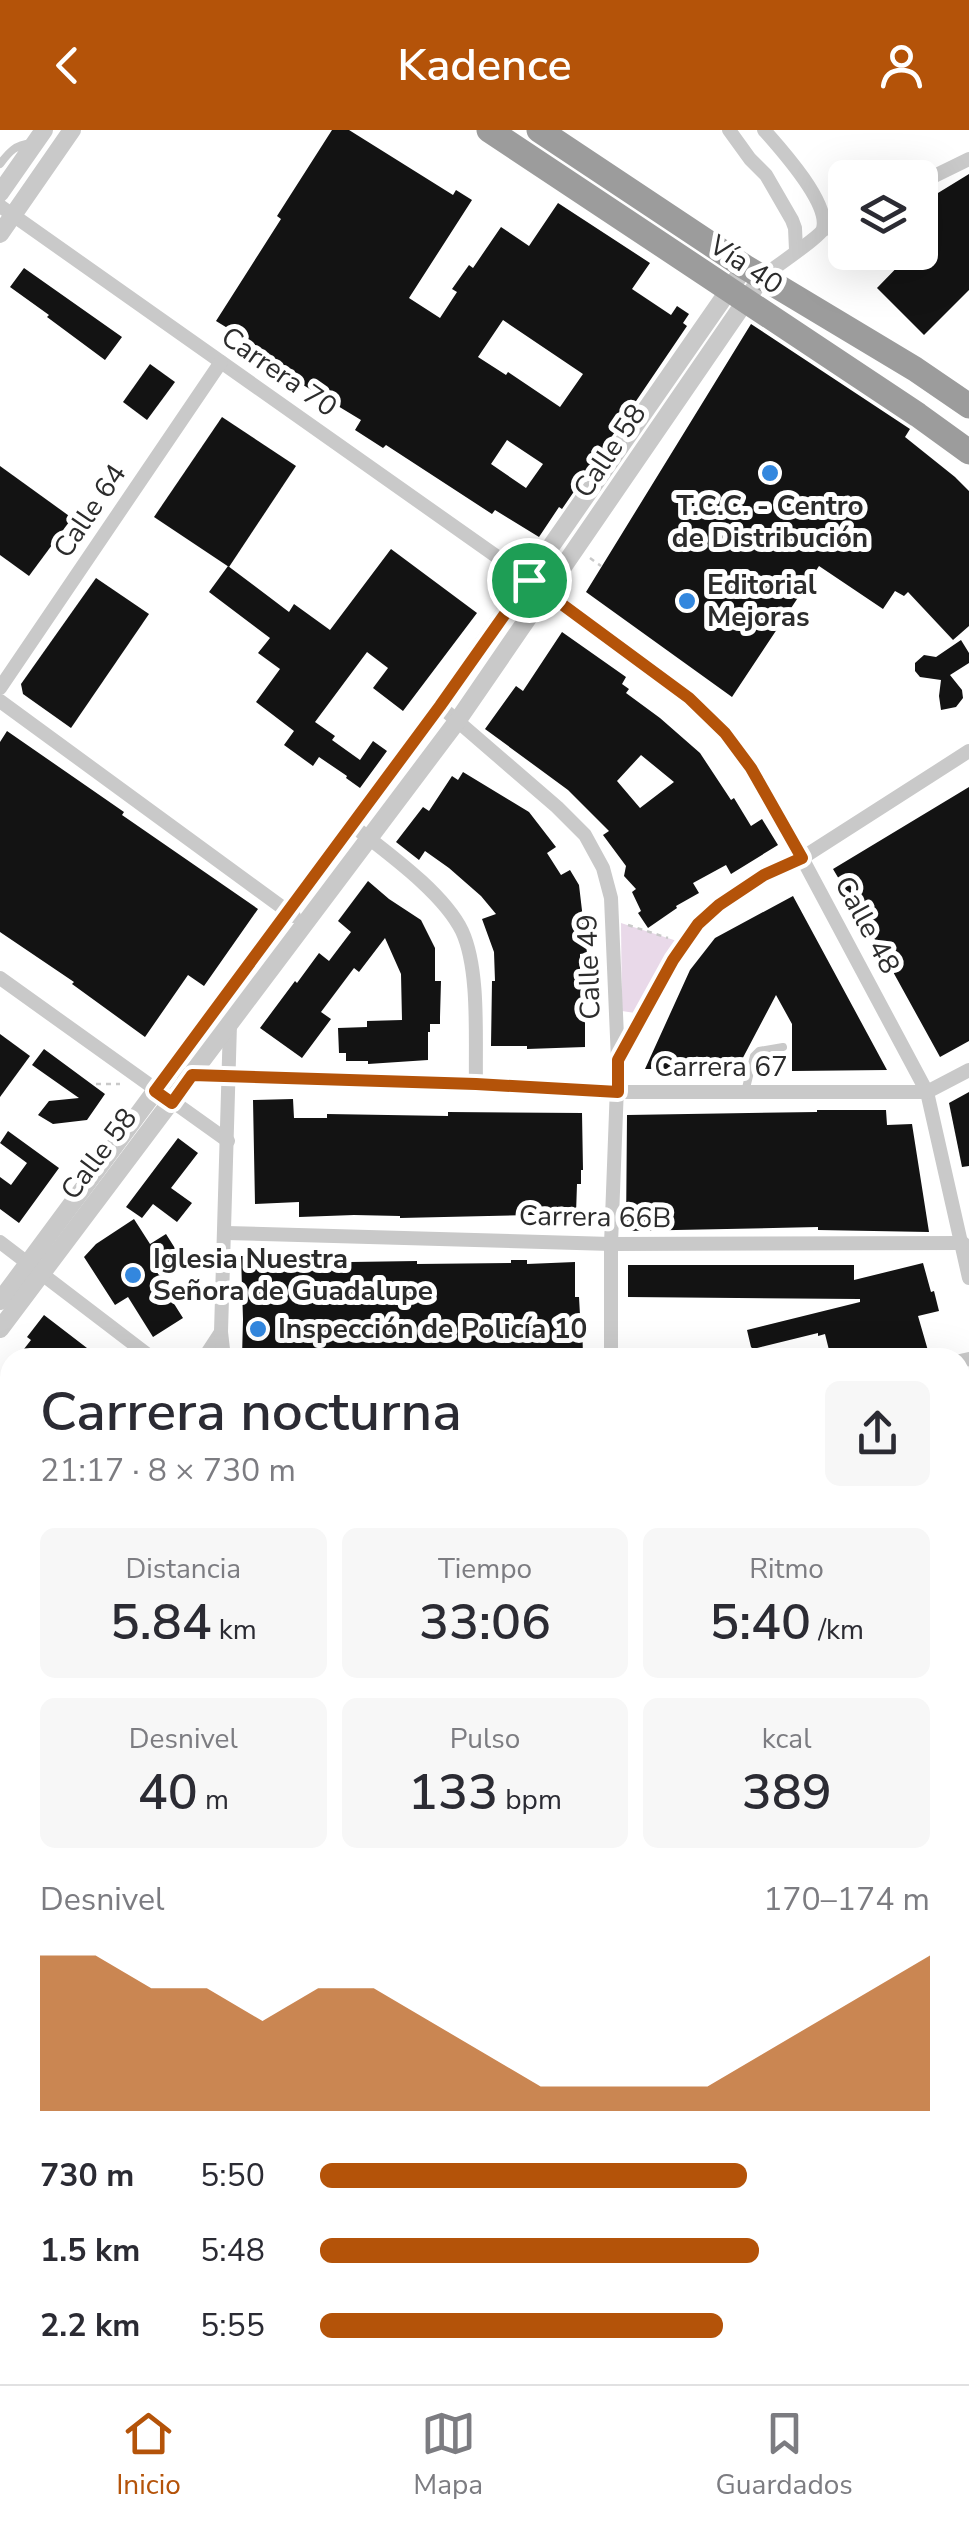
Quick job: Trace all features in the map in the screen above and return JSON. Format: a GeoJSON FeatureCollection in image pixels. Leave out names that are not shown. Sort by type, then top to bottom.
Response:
{"type":"FeatureCollection","features":[{"type":"Feature","properties":{"kind":"highway","name":"Vía 40"},"geometry":{"type":"LineString","coordinates":[[489,130],[969,452]]}},
{"type":"Feature","properties":{"kind":"highway","name":"Vía 40"},"geometry":{"type":"LineString","coordinates":[[539,130],[754,272],[969,406]]}},
{"type":"Feature","properties":{"kind":"street"},"geometry":{"type":"LineString","coordinates":[[0,234],[6,211],[72,130]]}},
{"type":"Feature","properties":{"kind":"street"},"geometry":{"type":"LineString","coordinates":[[730,130],[766,175],[792,220],[796,250]]}},
{"type":"Feature","properties":{"kind":"street"},"geometry":{"type":"LineString","coordinates":[[764,130],[793,162],[811,192],[823,230]]}},
{"type":"Feature","properties":{"kind":"street"},"geometry":{"type":"LineString","coordinates":[[0,193],[40,136]]}},
{"type":"Feature","properties":{"kind":"street"},"geometry":{"type":"LineString","coordinates":[[938,175],[969,160]]}},
{"type":"Feature","properties":{"kind":"street","name":"Carrera 70"},"geometry":{"type":"LineString","coordinates":[[6,211],[529,580]]}},
{"type":"Feature","properties":{"kind":"street"},"geometry":{"type":"LineString","coordinates":[[754,272],[828,228]]}},
{"type":"Feature","properties":{"kind":"street","name":"Calle 58"},"geometry":{"type":"LineString","coordinates":[[0,1329],[36,1268],[155,1091],[754,272]]}},
{"type":"Feature","properties":{"kind":"street","name":"Calle 58"},"geometry":{"type":"LineString","coordinates":[[0,1301],[36,1268],[172,1103],[458,720],[547,592],[738,295]]}},
{"type":"Feature","properties":{"kind":"street","name":"Calle 64"},"geometry":{"type":"LineString","coordinates":[[0,688],[221,362]]}},
{"type":"Feature","properties":{"kind":"street","name":"Calle 48"},"geometry":{"type":"LineString","coordinates":[[529,580],[689,698],[725,733],[751,768],[927,1092],[969,1278]]}},
{"type":"Feature","properties":{"kind":"street"},"geometry":{"type":"LineString","coordinates":[[0,701],[304,922]]}},
{"type":"Feature","properties":{"kind":"street","name":"Calle 49"},"geometry":{"type":"LineString","coordinates":[[440,706],[584,835],[603,868],[611,898],[618,1060],[611,1348]]}},
{"type":"Feature","properties":{"kind":"street"},"geometry":{"type":"LineString","coordinates":[[618,1060],[684,943],[719,905],[764,875],[802,858],[969,751]]}},
{"type":"Feature","properties":{"kind":"street"},"geometry":{"type":"LineString","coordinates":[[352,825],[439,897],[462,932],[473,972],[476,1084]]}},
{"type":"Feature","properties":{"kind":"street"},"geometry":{"type":"LineString","coordinates":[[0,978],[228,1141]]}},
{"type":"Feature","properties":{"kind":"street"},"geometry":{"type":"LineString","coordinates":[[223,1348],[230,1023]]}},
{"type":"Feature","properties":{"kind":"street","name":"Carrera 67"},"geometry":{"type":"LineString","coordinates":[[168,1074],[618,1092],[927,1092],[969,1070]]}},
{"type":"Feature","properties":{"kind":"street","name":"Carrera 66B"},"geometry":{"type":"LineString","coordinates":[[226,1233],[611,1244],[963,1242]]}},
{"type":"Feature","properties":{"kind":"street"},"geometry":{"type":"LineString","coordinates":[[0,1242],[139,1348]]}},
{"type":"Feature","properties":{"kind":"street"},"geometry":{"type":"LineString","coordinates":[[211,1348],[221,1332]]}},
{"type":"Feature","properties":{"kind":"lane"},"geometry":{"type":"LineString","coordinates":[[0,164],[10,150],[40,136]]}},
{"type":"Feature","properties":{"kind":"lane"},"geometry":{"type":"LineString","coordinates":[[745,1092],[754,1056],[759,1051],[783,1047]]}},
{"type":"Feature","properties":{"kind":"path"},"geometry":{"type":"LineString","coordinates":[[612,920],[684,943]]}},
{"type":"Feature","properties":{"kind":"shaded area"},"geometry":{"type":"Polygon","coordinates":[[[621,923],[677,941],[635,1013],[622,1011],[621,923]]]}},
{"type":"Feature","properties":{"kind":"building"},"geometry":{"type":"Polygon","coordinates":[[[332,130],[349,130],[453,195],[456,190],[472,200],[409,298],[440,318],[457,292],[452,289],[469,265],[473,268],[501,227],[529,246],[558,203],[650,263],[632,289],[671,315],[677,306],[689,314],[683,323],[687,326],[539,537],[495,510],[492,514],[386,445],[383,448],[355,430],[361,420],[252,354],[257,346],[216,321],[281,219],[277,216],[332,130]],[[503,320],[478,357],[560,407],[583,374],[503,320]],[[507,440],[491,464],[526,488],[543,464],[507,440]]]}},
{"type":"Feature","properties":{"kind":"building"},"geometry":{"type":"Polygon","coordinates":[[[969,174],[969,290],[924,335],[877,288],[894,270],[938,270],[938,193],[969,174]]]}},
{"type":"Feature","properties":{"kind":"building"},"geometry":{"type":"Polygon","coordinates":[[[24,268],[122,337],[105,360],[10,287],[24,268]]]}},
{"type":"Feature","properties":{"kind":"building"},"geometry":{"type":"Polygon","coordinates":[[[751,324],[910,429],[905,437],[969,491],[969,626],[953,640],[908,592],[904,596],[895,591],[883,609],[819,566],[732,697],[586,592],[751,324]]]}},
{"type":"Feature","properties":{"kind":"building"},"geometry":{"type":"Polygon","coordinates":[[[150,364],[175,382],[147,420],[123,402],[150,364]]]}},
{"type":"Feature","properties":{"kind":"building"},"geometry":{"type":"Polygon","coordinates":[[[222,417],[296,466],[229,567],[154,517],[222,417]]]}},
{"type":"Feature","properties":{"kind":"building"},"geometry":{"type":"Polygon","coordinates":[[[0,466],[72,518],[29,576],[0,555],[0,466]]]}},
{"type":"Feature","properties":{"kind":"building"},"geometry":{"type":"Polygon","coordinates":[[[391,549],[477,613],[403,711],[373,688],[388,668],[367,652],[315,722],[360,760],[373,741],[387,751],[360,788],[319,757],[313,766],[284,745],[294,731],[256,702],[280,669],[258,653],[270,638],[209,592],[228,566],[289,612],[294,604],[330,630],[391,549]]]}},
{"type":"Feature","properties":{"kind":"building"},"geometry":{"type":"Polygon","coordinates":[[[96,578],[149,614],[71,728],[23,694],[21,684],[96,578]]]}},
{"type":"Feature","properties":{"kind":"building"},"geometry":{"type":"Polygon","coordinates":[[[562,632],[626,677],[622,684],[629,689],[626,693],[700,753],[751,826],[762,819],[778,845],[731,874],[726,865],[693,883],[699,893],[648,928],[638,913],[641,911],[632,892],[636,889],[624,876],[626,866],[603,835],[609,831],[568,790],[485,729],[516,686],[523,691],[562,632]],[[641,755],[617,781],[640,808],[674,782],[641,755]]]}},
{"type":"Feature","properties":{"kind":"building"},"geometry":{"type":"Polygon","coordinates":[[[961,640],[969,653],[969,663],[950,675],[962,690],[963,698],[956,707],[941,710],[941,680],[920,677],[915,663],[924,655],[936,657],[961,640]]]}},
{"type":"Feature","properties":{"kind":"building"},"geometry":{"type":"Polygon","coordinates":[[[7,731],[258,909],[204,986],[188,975],[145,1037],[0,932],[0,742],[7,731]]]}},
{"type":"Feature","properties":{"kind":"building"},"geometry":{"type":"Polygon","coordinates":[[[463,772],[529,812],[556,847],[547,853],[561,875],[570,870],[579,885],[587,953],[580,954],[580,986],[585,986],[585,1047],[491,1046],[494,952],[482,919],[496,914],[449,868],[425,851],[419,860],[396,842],[423,807],[429,811],[452,776],[458,780],[463,772]]]}},
{"type":"Feature","properties":{"kind":"building"},"geometry":{"type":"Polygon","coordinates":[[[969,787],[969,1041],[940,1057],[833,869],[969,787]]]}},
{"type":"Feature","properties":{"kind":"building"},"geometry":{"type":"Polygon","coordinates":[[[368,881],[421,920],[435,948],[435,981],[441,981],[440,1024],[430,1024],[428,1060],[368,1064],[346,1061],[346,1053],[339,1053],[338,1028],[367,1027],[367,1021],[402,1020],[401,974],[385,938],[359,972],[354,968],[321,1012],[331,1019],[302,1058],[260,1028],[319,953],[329,961],[351,932],[338,921],[368,881]]]}},
{"type":"Feature","properties":{"kind":"building"},"geometry":{"type":"Polygon","coordinates":[[[793,896],[887,1070],[792,1071],[792,1024],[776,995],[737,1069],[645,1069],[690,970],[715,938],[793,896]]]}},
{"type":"Feature","properties":{"kind":"building"},"geometry":{"type":"Polygon","coordinates":[[[0,1034],[30,1056],[0,1097],[0,1034]]]}},
{"type":"Feature","properties":{"kind":"building"},"geometry":{"type":"Polygon","coordinates":[[[44,1049],[105,1094],[87,1120],[53,1124],[38,1115],[49,1101],[79,1098],[32,1065],[44,1049]]]}},
{"type":"Feature","properties":{"kind":"building"},"geometry":{"type":"Polygon","coordinates":[[[969,1092],[969,1166],[962,1167],[949,1103],[969,1092]]]}},
{"type":"Feature","properties":{"kind":"building"},"geometry":{"type":"Polygon","coordinates":[[[293,1099],[294,1118],[327,1118],[327,1114],[582,1113],[583,1170],[581,1184],[577,1184],[576,1214],[299,1217],[299,1202],[255,1204],[253,1100],[293,1099]]]}},
{"type":"Feature","properties":{"kind":"building"},"geometry":{"type":"Polygon","coordinates":[[[886,1110],[887,1125],[912,1124],[929,1232],[818,1227],[626,1231],[627,1115],[886,1110]]]}},
{"type":"Feature","properties":{"kind":"building"},"geometry":{"type":"Polygon","coordinates":[[[8,1131],[59,1168],[19,1223],[0,1209],[0,1177],[11,1185],[27,1163],[0,1143],[8,1131]]]}},
{"type":"Feature","properties":{"kind":"building"},"geometry":{"type":"Polygon","coordinates":[[[178,1138],[198,1153],[171,1188],[192,1203],[177,1222],[153,1204],[142,1218],[126,1207],[178,1138]]]}},
{"type":"Feature","properties":{"kind":"building","name":"Iglesia Nuestra Señora de Guadalupe"},"geometry":{"type":"Polygon","coordinates":[[[134,1219],[150,1244],[166,1234],[183,1261],[167,1271],[175,1285],[166,1291],[183,1318],[153,1337],[128,1297],[115,1305],[84,1257],[96,1244],[134,1219]]]}},
{"type":"Feature","properties":{"kind":"building"},"geometry":{"type":"Polygon","coordinates":[[[298,1255],[299,1264],[337,1260],[417,1264],[575,1262],[575,1297],[579,1297],[582,1315],[583,1348],[242,1348],[241,1256],[298,1255]]]}},
{"type":"Feature","properties":{"kind":"building"},"geometry":{"type":"Polygon","coordinates":[[[923,1263],[939,1311],[918,1316],[927,1348],[828,1348],[825,1334],[818,1333],[751,1347],[747,1330],[860,1299],[628,1297],[628,1265],[854,1265],[854,1280],[923,1263]]]}},
{"type":"Feature","properties":{"kind":"building"},"geometry":{"type":"Polygon","coordinates":[[[44,1315],[87,1348],[25,1348],[31,1340],[27,1337],[44,1315]]]}},
{"type":"Feature","properties":{"kind":"place","name":"T.C.C. - Centro de Distribución"},"geometry":{"type":"Point","coordinates":[770,473]}},
{"type":"Feature","properties":{"kind":"place","name":"Editorial Mejoras"},"geometry":{"type":"Point","coordinates":[687,601]}},
{"type":"Feature","properties":{"kind":"place","name":"Iglesia Nuestra Señora de Guadalupe"},"geometry":{"type":"Point","coordinates":[133,1275]}},
{"type":"Feature","properties":{"kind":"place","name":"Inspección de Policía 10"},"geometry":{"type":"Point","coordinates":[258,1329]}},
{"type":"Feature","properties":{"kind":"route"},"geometry":{"type":"LineString","coordinates":[[529,580],[689,698],[725,733],[751,768],[802,858],[764,875],[698,924],[673,960],[618,1060],[618,1092],[192,1075],[172,1103],[155,1091],[440,706],[529,580]]}}]}
